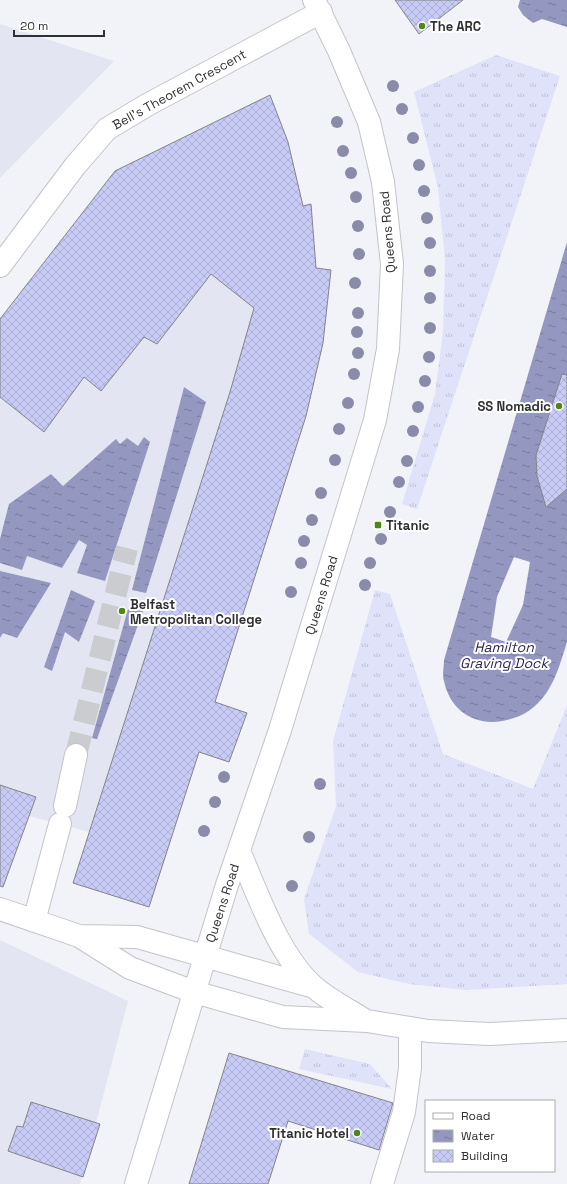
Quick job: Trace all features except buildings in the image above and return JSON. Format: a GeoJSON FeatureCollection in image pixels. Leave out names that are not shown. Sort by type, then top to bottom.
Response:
{"type":"FeatureCollection","features":[{"type":"Feature","properties":{"kind":"street","name":"Bell's Theorem Crescent"},"geometry":{"type":"LineString","coordinates":[[0,266],[75,166],[107,129],[317,6]]}},
{"type":"Feature","properties":{"kind":"street","name":"Queens Road"},"geometry":{"type":"LineString","coordinates":[[136,1184],[205,956],[280,730],[375,420],[388,349],[392,264],[385,192],[369,122],[339,51],[317,6]]}},
{"type":"Feature","properties":{"kind":"street"},"geometry":{"type":"LineString","coordinates":[[34,921],[76,755]]}},
{"type":"Feature","properties":{"kind":"street"},"geometry":{"type":"LineString","coordinates":[[239,851],[271,924],[287,955],[314,987]]}},
{"type":"Feature","properties":{"kind":"street"},"geometry":{"type":"LineString","coordinates":[[0,909],[79,936],[130,968],[194,992],[283,1017],[367,1021],[410,1028],[489,1034],[567,1030]]}},
{"type":"Feature","properties":{"kind":"street"},"geometry":{"type":"LineString","coordinates":[[79,936],[137,937],[314,987],[367,1021]]}},
{"type":"Feature","properties":{"kind":"street"},"geometry":{"type":"LineString","coordinates":[[382,1184],[404,1112],[410,1068],[410,1028]]}},
{"type":"Feature","properties":{"kind":"shaded area"},"geometry":{"type":"Polygon","coordinates":[[[0,24],[114,61],[0,178],[0,24]]]}},
{"type":"Feature","properties":{"kind":"shaded area","name":"Belfast Metropolitan College"},"geometry":{"type":"Polygon","coordinates":[[[270,95],[288,142],[303,205],[311,204],[316,268],[331,270],[323,343],[306,416],[149,907],[73,883],[89,832],[29,816],[0,812],[0,319],[115,171],[270,95]]]}},
{"type":"Feature","properties":{"kind":"shaded area"},"geometry":{"type":"Polygon","coordinates":[[[0,940],[128,1001],[80,1184],[0,1184],[0,940]]]}},
{"type":"Feature","properties":{"kind":"green space"},"geometry":{"type":"Polygon","coordinates":[[[496,55],[560,76],[417,509],[402,504],[435,394],[443,331],[445,260],[438,188],[414,92],[496,55]]]}},
{"type":"Feature","properties":{"kind":"green space"},"geometry":{"type":"Polygon","coordinates":[[[375,590],[390,594],[443,754],[533,789],[567,705],[567,984],[466,990],[409,984],[358,972],[309,934],[304,899],[336,806],[333,741],[375,590]]]}},
{"type":"Feature","properties":{"kind":"green space"},"geometry":{"type":"Polygon","coordinates":[[[305,1049],[370,1064],[392,1089],[299,1069],[305,1049]]]}},
{"type":"Feature","properties":{"kind":"water"},"geometry":{"type":"Polygon","coordinates":[[[520,0],[567,0],[567,27],[542,19],[533,23],[523,15],[518,7],[520,0]]]}},
{"type":"Feature","properties":{"kind":"water","name":"Hamilton Graving Dock"},"geometry":{"type":"Polygon","coordinates":[[[567,242],[567,642],[550,688],[538,703],[520,716],[502,721],[482,721],[465,714],[452,700],[443,679],[444,660],[567,242]]]}},
{"type":"Feature","properties":{"kind":"water"},"geometry":{"type":"Polygon","coordinates":[[[184,387],[206,402],[146,593],[132,590],[184,387]]]}},
{"type":"Feature","properties":{"kind":"water"},"geometry":{"type":"Polygon","coordinates":[[[144,437],[150,442],[105,581],[77,573],[87,545],[79,540],[62,568],[27,556],[22,570],[0,563],[0,539],[9,504],[51,474],[63,486],[116,439],[120,444],[127,438],[138,446],[144,437]]]}},
{"type":"Feature","properties":{"kind":"water"},"geometry":{"type":"Polygon","coordinates":[[[0,571],[51,583],[17,638],[3,633],[0,638],[0,571]]]}},
{"type":"Feature","properties":{"kind":"water"},"geometry":{"type":"Polygon","coordinates":[[[71,590],[95,601],[79,642],[65,632],[52,671],[44,667],[71,590]]]}},
{"type":"Feature","properties":{"kind":"water"},"geometry":{"type":"Polygon","coordinates":[[[128,609],[143,611],[97,739],[92,738],[128,609]]]}},
{"type":"Feature","properties":{"kind":"pier"},"geometry":{"type":"Polygon","coordinates":[[[514,557],[530,562],[523,605],[506,642],[491,637],[497,597],[514,557]]]}},
{"type":"Feature","properties":{"kind":"tunnel"},"geometry":{"type":"LineString","coordinates":[[76,755],[127,548]]}},
{"type":"Feature","properties":{"kind":"place","name":"The ARC"},"geometry":{"type":"Point","coordinates":[422,26]}},
{"type":"Feature","properties":{"kind":"place","name":"SS Nomadic"},"geometry":{"type":"Point","coordinates":[559,406]}},
{"type":"Feature","properties":{"kind":"place","name":"Titanic"},"geometry":{"type":"Point","coordinates":[378,525]}},
{"type":"Feature","properties":{"kind":"place","name":"Belfast Metropolitan College"},"geometry":{"type":"Point","coordinates":[122,611]}},
{"type":"Feature","properties":{"kind":"place","name":"Titanic Hotel"},"geometry":{"type":"Point","coordinates":[357,1133]}}]}
